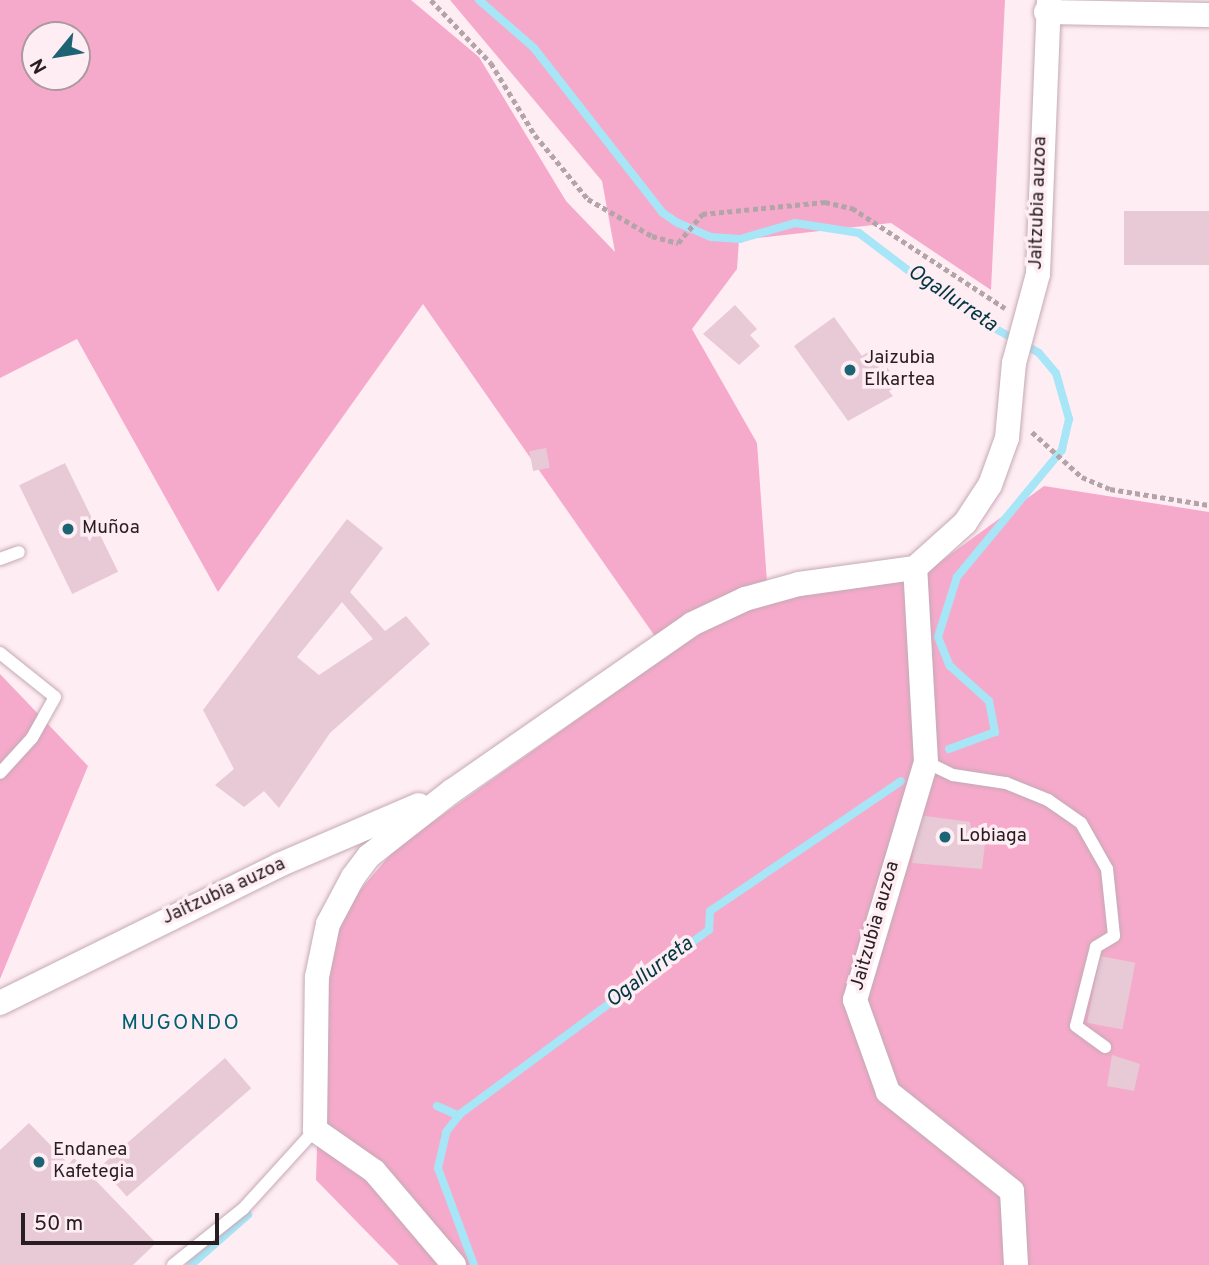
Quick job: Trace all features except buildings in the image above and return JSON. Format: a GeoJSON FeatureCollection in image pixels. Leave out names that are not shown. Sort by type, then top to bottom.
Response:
{"type":"FeatureCollection","features":[{"type":"Feature","properties":{"kind":"street","name":"Jaitzubia auzoa"},"geometry":{"type":"LineString","coordinates":[[315,1130],[317,977],[328,925],[369,856],[452,791],[692,624],[745,599],[799,584],[915,568],[965,523],[990,485],[1007,438],[1010,390],[1029,316],[1040,253],[1048,6],[1209,15]]}},
{"type":"Feature","properties":{"kind":"street","name":"Jaitzubia auzoa"},"geometry":{"type":"LineString","coordinates":[[915,568],[926,762],[855,1000],[888,1092],[1012,1191],[1016,1265]]}},
{"type":"Feature","properties":{"kind":"street","name":"Jaitzubia auzoa"},"geometry":{"type":"LineString","coordinates":[[0,1003],[279,865],[452,791]]}},
{"type":"Feature","properties":{"kind":"street"},"geometry":{"type":"LineString","coordinates":[[315,1130],[374,1171],[454,1265]]}},
{"type":"Feature","properties":{"kind":"lane"},"geometry":{"type":"LineString","coordinates":[[0,559],[19,552]]}},
{"type":"Feature","properties":{"kind":"lane"},"geometry":{"type":"LineString","coordinates":[[0,653],[55,697],[32,738],[0,773]]}},
{"type":"Feature","properties":{"kind":"lane"},"geometry":{"type":"LineString","coordinates":[[926,762],[953,775],[1017,788],[1081,823],[1107,869],[1114,936],[1096,947],[1076,1027],[1105,1047]]}},
{"type":"Feature","properties":{"kind":"lane"},"geometry":{"type":"LineString","coordinates":[[173,1265],[243,1209],[315,1130]]}},
{"type":"Feature","properties":{"kind":"path"},"geometry":{"type":"LineString","coordinates":[[431,0],[491,63],[535,135],[588,199],[652,236],[678,243],[702,214],[792,201],[852,208],[1001,307],[1029,316]]}},
{"type":"Feature","properties":{"kind":"path"},"geometry":{"type":"LineString","coordinates":[[1010,390],[1023,423],[1082,477],[1157,501],[1209,505]]}},
{"type":"Feature","properties":{"kind":"shaded area"},"geometry":{"type":"Polygon","coordinates":[[[0,0],[411,0],[479,57],[566,201],[615,252],[602,181],[450,0],[1005,0],[991,290],[891,223],[739,240],[737,269],[692,329],[757,443],[768,596],[918,578],[1044,486],[1209,512],[1209,1265],[399,1265],[316,1180],[322,990],[343,910],[396,848],[668,655],[423,304],[218,592],[77,339],[0,378],[0,0]]]}},
{"type":"Feature","properties":{"kind":"shaded area"},"geometry":{"type":"Polygon","coordinates":[[[0,674],[88,766],[0,979],[0,674]]]}},
{"type":"Feature","properties":{"kind":"waterway","name":"Ogallurreta"},"geometry":{"type":"LineString","coordinates":[[479,0],[534,48],[663,213],[678,223],[711,237],[740,239],[795,223],[859,233],[955,306],[1039,353],[1056,373],[1069,419],[1062,450],[957,577],[938,637],[950,666],[989,701],[995,732],[949,749]]}},
{"type":"Feature","properties":{"kind":"waterway","name":"Ogallurreta"},"geometry":{"type":"LineString","coordinates":[[474,1265],[438,1168],[446,1132],[460,1114],[709,930],[710,911],[901,781]]}},
{"type":"Feature","properties":{"kind":"waterway","name":"Ogallurreta"},"geometry":{"type":"LineString","coordinates":[[437,1106],[459,1116]]}},
{"type":"Feature","properties":{"kind":"waterway","name":"Ogallurreta"},"geometry":{"type":"LineString","coordinates":[[191,1265],[248,1215]]}},
{"type":"Feature","properties":{"kind":"place","name":"Jaizubia Elkartea"},"geometry":{"type":"Point","coordinates":[850,370]}},
{"type":"Feature","properties":{"kind":"place","name":"Muñoa"},"geometry":{"type":"Point","coordinates":[68,529]}},
{"type":"Feature","properties":{"kind":"place","name":"Lobiaga"},"geometry":{"type":"Point","coordinates":[945,837]}},
{"type":"Feature","properties":{"kind":"place","name":"Endanea Kafetegia"},"geometry":{"type":"Point","coordinates":[39,1162]}},
{"type":"Feature","properties":{"kind":"district","name":"MUGONDO"},"geometry":{"type":"Point","coordinates":[181,1024]}}]}
